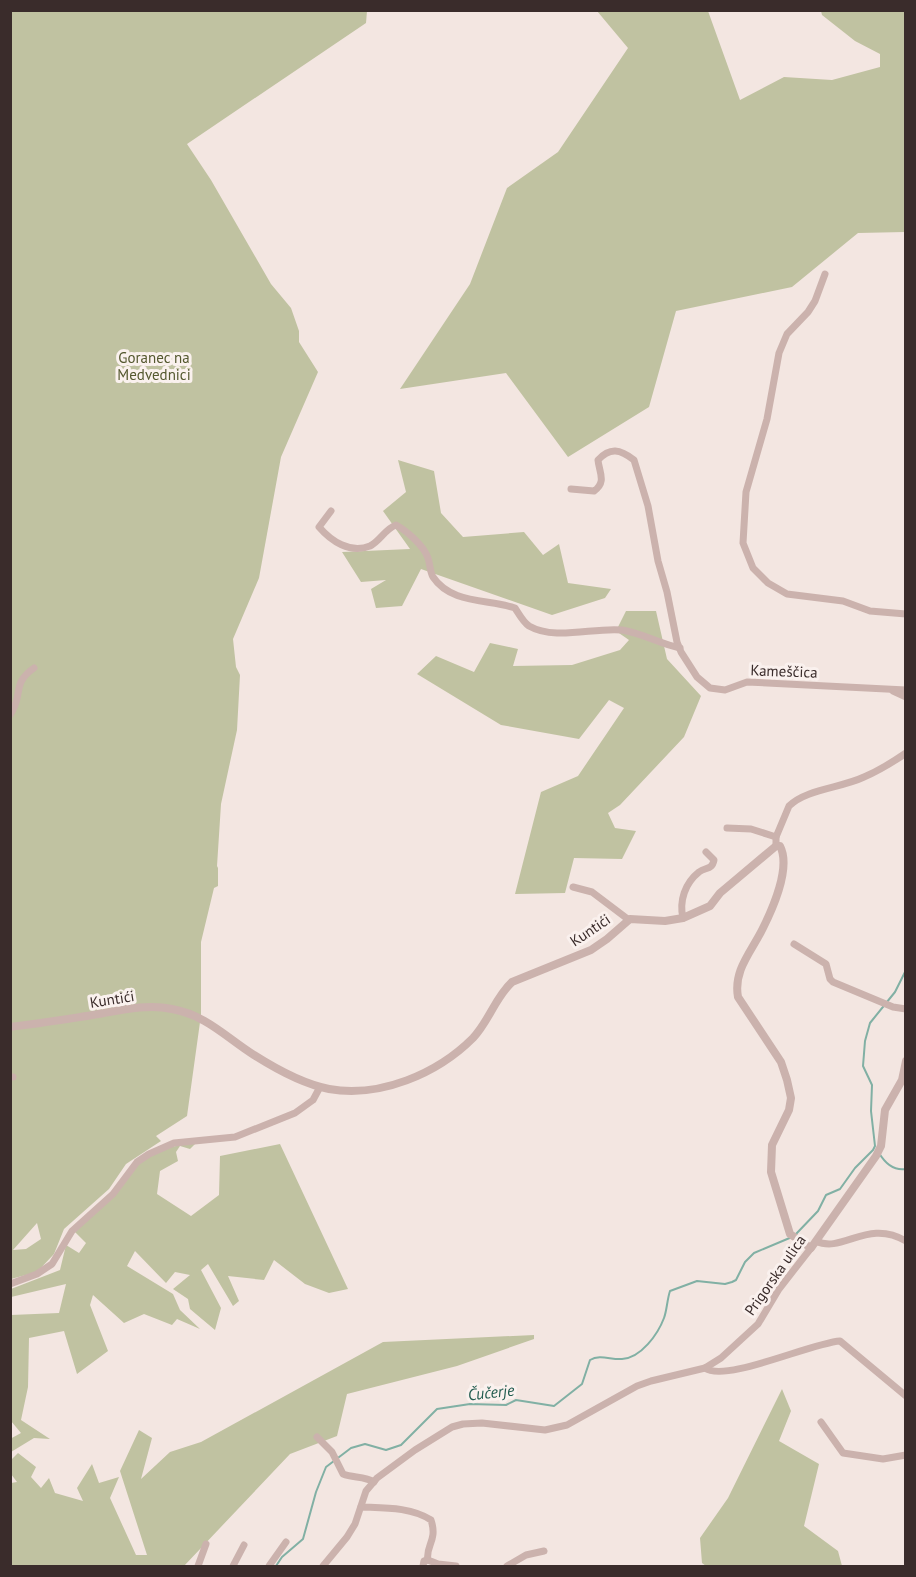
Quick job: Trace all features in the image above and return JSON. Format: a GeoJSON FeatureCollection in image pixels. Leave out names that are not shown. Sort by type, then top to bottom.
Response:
{"type":"FeatureCollection","features":[{"type":"Feature","properties":{"kind":"street"},"geometry":{"type":"LineString","coordinates":[[825,274],[815,301],[788,334],[779,353],[767,419],[746,492],[743,543],[753,567],[768,583],[788,594],[843,601],[870,611],[906,614]]}},
{"type":"Feature","properties":{"kind":"street","name":"Kameščica"},"geometry":{"type":"LineString","coordinates":[[572,489],[594,491],[599,488],[602,483],[598,460],[610,450],[616,450],[634,460],[648,506],[658,561],[680,648],[697,677],[710,688],[725,690],[747,682],[906,690]]}},
{"type":"Feature","properties":{"kind":"street"},"geometry":{"type":"LineString","coordinates":[[331,511],[319,527],[329,540],[347,547],[370,546],[396,525],[403,529],[422,549],[428,557],[432,576],[443,586],[468,600],[515,608],[524,623],[530,627],[544,631],[586,633],[611,629],[623,630],[680,648]]}},
{"type":"Feature","properties":{"kind":"street"},"geometry":{"type":"LineString","coordinates":[[10,715],[18,704],[21,680],[34,668]]}},
{"type":"Feature","properties":{"kind":"street","name":"Kameščica"},"geometry":{"type":"LineString","coordinates":[[891,689],[906,697]]}},
{"type":"Feature","properties":{"kind":"street"},"geometry":{"type":"LineString","coordinates":[[776,841],[789,806],[797,799],[864,777],[906,753]]}},
{"type":"Feature","properties":{"kind":"street"},"geometry":{"type":"LineString","coordinates":[[727,828],[751,829],[776,841],[782,851],[782,877],[764,927],[742,965],[736,987],[742,1003],[781,1062],[791,1098],[786,1119],[772,1145],[770,1156],[771,1172],[793,1236],[814,1244],[822,1244],[837,1243],[860,1235],[885,1232],[906,1241]]}},
{"type":"Feature","properties":{"kind":"street","name":"Kuntići"},"geometry":{"type":"LineString","coordinates":[[10,1028],[128,1009],[155,1007],[173,1009],[211,1023],[253,1054],[279,1069],[320,1087],[345,1090],[388,1087],[413,1078],[433,1067],[475,1035],[512,982],[591,950],[629,920],[638,918],[665,921],[683,918],[710,906],[720,893],[776,841]]}},
{"type":"Feature","properties":{"kind":"street"},"geometry":{"type":"LineString","coordinates":[[683,918],[681,905],[687,887],[698,873],[710,868],[713,864],[714,860],[706,852]]}},
{"type":"Feature","properties":{"kind":"street"},"geometry":{"type":"LineString","coordinates":[[573,887],[592,892],[629,920]]}},
{"type":"Feature","properties":{"kind":"street"},"geometry":{"type":"LineString","coordinates":[[794,944],[826,964],[830,979],[833,981],[886,1004],[906,1009]]}},
{"type":"Feature","properties":{"kind":"street","name":"Prigorska ulica"},"geometry":{"type":"LineString","coordinates":[[323,1566],[355,1524],[366,1491],[374,1482],[415,1450],[452,1427],[482,1423],[545,1430],[556,1428],[567,1425],[637,1386],[705,1368],[721,1358],[758,1324],[779,1289],[814,1244],[878,1152],[885,1110],[904,1083],[906,1061]]}},
{"type":"Feature","properties":{"kind":"street"},"geometry":{"type":"LineString","coordinates":[[10,1284],[37,1274],[52,1264],[72,1231],[113,1194],[137,1162],[148,1154],[174,1143],[225,1140],[235,1137],[295,1113],[313,1100],[320,1087]]}},
{"type":"Feature","properties":{"kind":"street"},"geometry":{"type":"LineString","coordinates":[[705,1368],[710,1372],[745,1367],[825,1342],[840,1341],[906,1396]]}},
{"type":"Feature","properties":{"kind":"street"},"geometry":{"type":"LineString","coordinates":[[821,1422],[843,1453],[883,1460],[906,1455]]}},
{"type":"Feature","properties":{"kind":"street"},"geometry":{"type":"LineString","coordinates":[[317,1437],[332,1452],[343,1474],[357,1479],[368,1478],[374,1482]]}},
{"type":"Feature","properties":{"kind":"street"},"geometry":{"type":"LineString","coordinates":[[361,1507],[423,1514],[431,1520],[434,1528],[434,1539],[426,1563],[456,1566]]}},
{"type":"Feature","properties":{"kind":"street"},"geometry":{"type":"LineString","coordinates":[[268,1566],[286,1542]]}},
{"type":"Feature","properties":{"kind":"street"},"geometry":{"type":"LineString","coordinates":[[198,1566],[206,1544]]}},
{"type":"Feature","properties":{"kind":"street"},"geometry":{"type":"LineString","coordinates":[[236,1566],[244,1545]]}},
{"type":"Feature","properties":{"kind":"street"},"geometry":{"type":"LineString","coordinates":[[507,1566],[526,1555],[544,1551]]}},
{"type":"Feature","properties":{"kind":"green space","name":"Goranec na Medvednici"},"geometry":{"type":"Polygon","coordinates":[[[11,11],[367,11],[366,23],[187,144],[211,180],[271,284],[291,308],[299,331],[299,342],[318,372],[281,457],[259,578],[233,639],[236,667],[240,675],[237,730],[221,804],[218,886],[214,888],[201,942],[201,1015],[187,1116],[156,1136],[161,1141],[126,1164],[109,1189],[64,1229],[54,1254],[37,1272],[11,1279],[11,11]],[[37,1223],[13,1250],[26,1249],[41,1239],[37,1223]]]}},
{"type":"Feature","properties":{"kind":"green space"},"geometry":{"type":"Polygon","coordinates":[[[597,11],[708,11],[740,100],[784,77],[832,80],[880,67],[880,54],[855,41],[822,15],[821,11],[905,11],[905,232],[858,233],[792,287],[676,311],[649,407],[568,457],[506,373],[400,389],[470,284],[507,188],[558,152],[628,48],[597,11]]]}},
{"type":"Feature","properties":{"kind":"green space"},"geometry":{"type":"Polygon","coordinates":[[[398,460],[434,471],[441,513],[463,537],[524,532],[543,555],[559,544],[568,583],[611,589],[605,598],[552,615],[421,569],[402,606],[376,608],[371,589],[386,580],[361,582],[342,552],[410,549],[383,511],[406,492],[398,460]]]}},
{"type":"Feature","properties":{"kind":"green space"},"geometry":{"type":"Polygon","coordinates":[[[626,611],[656,611],[667,659],[701,696],[684,737],[620,805],[608,813],[615,828],[636,831],[622,859],[574,858],[565,893],[515,894],[541,792],[578,776],[624,708],[609,700],[579,739],[501,725],[417,674],[436,656],[474,672],[490,643],[518,649],[513,666],[572,665],[620,650],[629,640],[616,631],[626,611]]]}},
{"type":"Feature","properties":{"kind":"green space"},"geometry":{"type":"Polygon","coordinates":[[[197,1142],[190,1149],[180,1146],[176,1152],[178,1161],[160,1171],[157,1194],[191,1216],[219,1195],[220,1156],[280,1144],[348,1289],[329,1293],[305,1284],[274,1260],[264,1280],[228,1276],[239,1301],[233,1306],[208,1264],[201,1270],[221,1308],[215,1330],[190,1309],[188,1299],[173,1289],[190,1275],[175,1272],[166,1283],[135,1251],[127,1266],[173,1294],[180,1310],[200,1329],[177,1319],[172,1325],[144,1314],[124,1323],[93,1295],[90,1305],[108,1351],[77,1374],[64,1331],[29,1338],[28,1387],[21,1420],[50,1439],[34,1438],[11,1452],[10,1439],[21,1433],[11,1421],[11,1315],[59,1313],[66,1284],[11,1297],[11,1289],[60,1270],[66,1245],[79,1253],[86,1243],[73,1230],[115,1195],[137,1163],[160,1149],[197,1142]]]}},
{"type":"Feature","properties":{"kind":"green space"},"geometry":{"type":"Polygon","coordinates":[[[534,1335],[534,1339],[457,1366],[347,1394],[337,1436],[290,1454],[184,1566],[11,1566],[11,1483],[17,1482],[11,1474],[10,1461],[18,1453],[36,1467],[31,1477],[41,1488],[49,1478],[55,1493],[83,1501],[77,1488],[92,1464],[99,1483],[119,1477],[110,1498],[136,1555],[147,1555],[120,1471],[139,1430],[152,1438],[141,1479],[170,1452],[201,1442],[383,1342],[534,1335]]]}},
{"type":"Feature","properties":{"kind":"green space"},"geometry":{"type":"Polygon","coordinates":[[[782,1389],[791,1411],[779,1441],[819,1464],[804,1526],[838,1551],[842,1566],[706,1566],[702,1563],[700,1538],[728,1498],[782,1389]]]}},
{"type":"Feature","properties":{"kind":"waterway","name":"Čučerje"},"geometry":{"type":"LineString","coordinates":[[796,1234],[818,1211],[826,1195],[840,1189],[875,1146],[871,1111],[872,1085],[863,1066],[865,1041],[870,1023],[895,992],[906,970]]}},
{"type":"Feature","properties":{"kind":"waterway"},"geometry":{"type":"LineString","coordinates":[[879,1153],[890,1165],[898,1169],[906,1169]]}},
{"type":"Feature","properties":{"kind":"waterway","name":"Čučerje"},"geometry":{"type":"LineString","coordinates":[[276,1566],[282,1557],[303,1539],[316,1492],[326,1467],[351,1448],[365,1444],[386,1450],[401,1445],[437,1409],[470,1404],[506,1405],[516,1400],[554,1406],[582,1384],[590,1360],[598,1357],[629,1358],[642,1350],[658,1331],[664,1318],[670,1291],[697,1281],[725,1284],[732,1282],[736,1280],[745,1262],[754,1253],[792,1237]]}}]}
